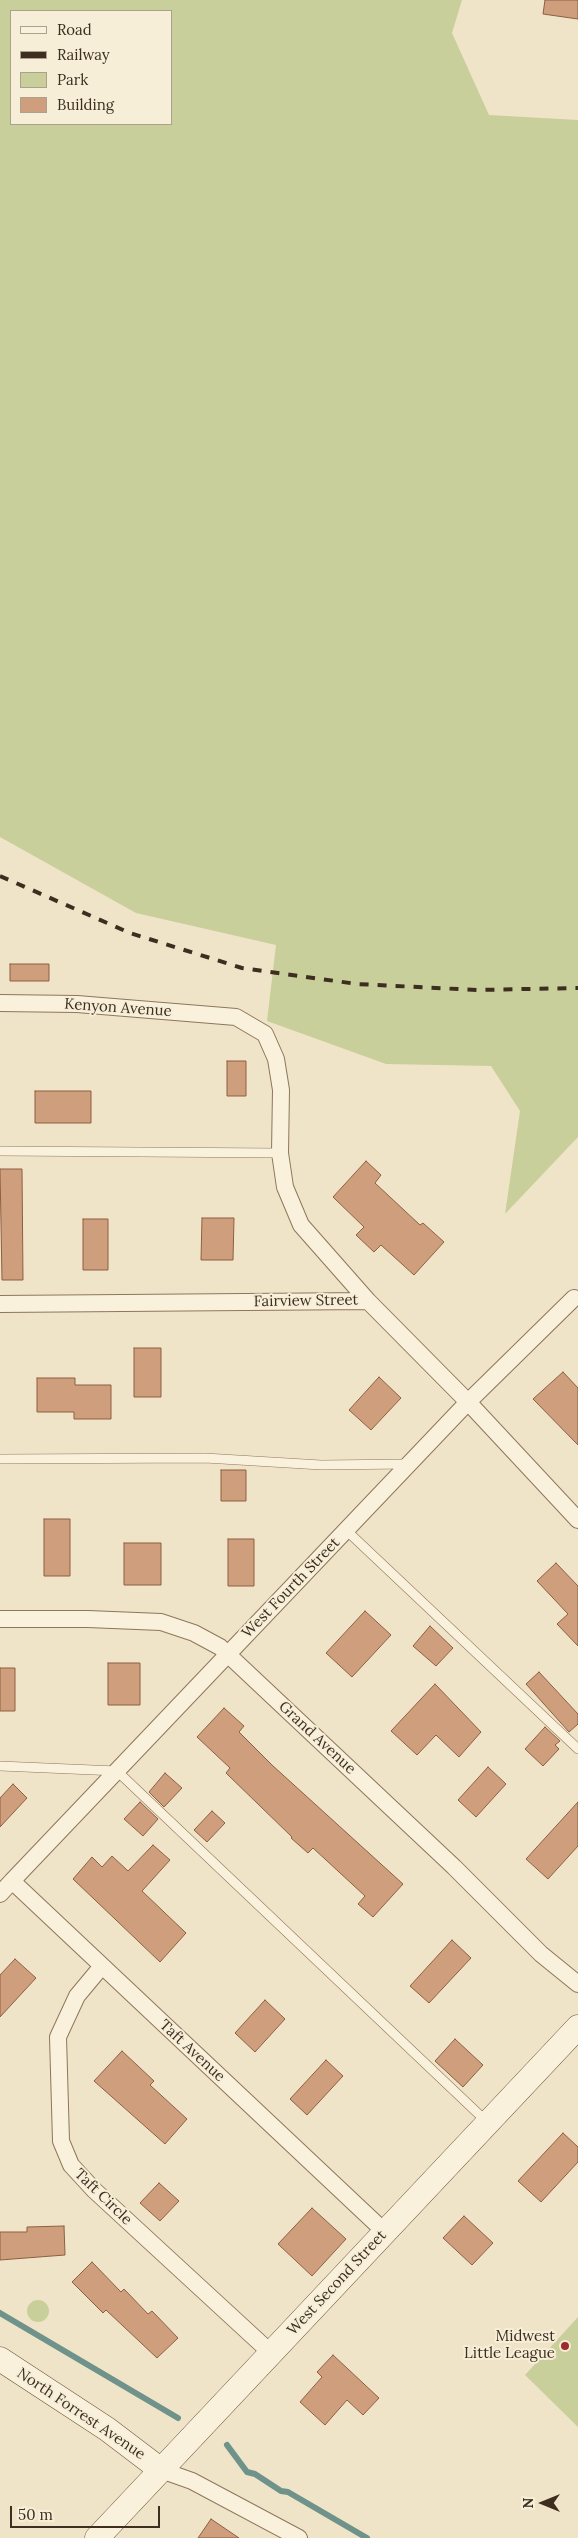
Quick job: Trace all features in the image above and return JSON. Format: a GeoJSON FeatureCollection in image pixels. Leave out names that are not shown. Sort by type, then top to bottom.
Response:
{"type":"FeatureCollection","features":[{"type":"Feature","properties":{"kind":"main road","name":"West Second Street"},"geometry":{"type":"LineString","coordinates":[[97,2538],[578,2027]]}},
{"type":"Feature","properties":{"kind":"main road","name":"North Forrest Avenue"},"geometry":{"type":"LineString","coordinates":[[0,2360],[106,2430],[161,2470]]}},
{"type":"Feature","properties":{"kind":"street","name":"Kenyon Avenue"},"geometry":{"type":"LineString","coordinates":[[0,1003],[77,1004],[236,1017],[265,1034],[276,1058],[281,1090],[280,1153]]}},
{"type":"Feature","properties":{"kind":"street"},"geometry":{"type":"LineString","coordinates":[[280,1153],[285,1187],[301,1225],[368,1301]]}},
{"type":"Feature","properties":{"kind":"street","name":"West Fourth Street"},"geometry":{"type":"LineString","coordinates":[[12,1881],[408,1464],[468,1402],[576,1298]]}},
{"type":"Feature","properties":{"kind":"street","name":"Fairview Street"},"geometry":{"type":"LineString","coordinates":[[0,1304],[368,1301],[468,1402],[578,1520]]}},
{"type":"Feature","properties":{"kind":"street","name":"Grand Avenue"},"geometry":{"type":"LineString","coordinates":[[0,1619],[88,1619],[161,1622],[194,1633],[228,1654],[454,1867],[541,1954],[578,1984]]}},
{"type":"Feature","properties":{"kind":"street"},"geometry":{"type":"LineString","coordinates":[[0,1894],[12,1881]]}},
{"type":"Feature","properties":{"kind":"street","name":"Taft Avenue"},"geometry":{"type":"LineString","coordinates":[[12,1881],[385,2232]]}},
{"type":"Feature","properties":{"kind":"street","name":"Taft Circle"},"geometry":{"type":"LineString","coordinates":[[102,1966],[77,1996],[58,2037],[61,2141],[71,2165],[94,2190],[271,2353]]}},
{"type":"Feature","properties":{"kind":"street"},"geometry":{"type":"LineString","coordinates":[[161,2470],[192,2480],[299,2538]]}},
{"type":"Feature","properties":{"kind":"lane"},"geometry":{"type":"LineString","coordinates":[[0,1151],[280,1153]]}},
{"type":"Feature","properties":{"kind":"lane"},"geometry":{"type":"LineString","coordinates":[[0,1459],[205,1458],[321,1465],[408,1464]]}},
{"type":"Feature","properties":{"kind":"lane"},"geometry":{"type":"LineString","coordinates":[[346,1530],[578,1749]]}},
{"type":"Feature","properties":{"kind":"lane"},"geometry":{"type":"LineString","coordinates":[[0,1766],[117,1771],[488,2124]]}},
{"type":"Feature","properties":{"kind":"green space"},"geometry":{"type":"Polygon","coordinates":[[[0,0],[462,0],[452,33],[489,115],[578,120],[578,1137],[505,1214],[520,1111],[491,1066],[386,1064],[267,1021],[276,945],[136,913],[0,837],[0,0]]]}},
{"type":"Feature","properties":{"kind":"green space"},"geometry":{"type":"Polygon","coordinates":[[[38,2300],[46,2303],[49,2311],[46,2319],[38,2322],[30,2319],[27,2311],[30,2303],[38,2300]]]}},
{"type":"Feature","properties":{"kind":"green space","name":"Midwest Little League"},"geometry":{"type":"Polygon","coordinates":[[[578,2317],[578,2427],[525,2375],[578,2317]]]}},
{"type":"Feature","properties":{"kind":"building"},"geometry":{"type":"Polygon","coordinates":[[[545,0],[578,0],[578,19],[543,14],[545,0]]]}},
{"type":"Feature","properties":{"kind":"building"},"geometry":{"type":"Polygon","coordinates":[[[10,964],[49,964],[49,981],[10,981],[10,964]]]}},
{"type":"Feature","properties":{"kind":"building"},"geometry":{"type":"Polygon","coordinates":[[[227,1061],[246,1061],[246,1096],[227,1096],[227,1061]]]}},
{"type":"Feature","properties":{"kind":"building"},"geometry":{"type":"Polygon","coordinates":[[[35,1091],[91,1091],[91,1123],[35,1123],[35,1091]]]}},
{"type":"Feature","properties":{"kind":"building"},"geometry":{"type":"Polygon","coordinates":[[[366,1161],[381,1175],[375,1183],[420,1225],[423,1223],[444,1242],[414,1275],[381,1245],[374,1252],[356,1235],[364,1227],[333,1197],[366,1161]]]}},
{"type":"Feature","properties":{"kind":"building"},"geometry":{"type":"Polygon","coordinates":[[[0,1169],[22,1169],[23,1280],[2,1280],[0,1169]]]}},
{"type":"Feature","properties":{"kind":"building"},"geometry":{"type":"Polygon","coordinates":[[[202,1218],[234,1218],[233,1260],[201,1260],[202,1218]]]}},
{"type":"Feature","properties":{"kind":"building"},"geometry":{"type":"Polygon","coordinates":[[[83,1219],[108,1219],[108,1270],[83,1270],[83,1219]]]}},
{"type":"Feature","properties":{"kind":"building"},"geometry":{"type":"Polygon","coordinates":[[[134,1348],[161,1348],[161,1397],[134,1397],[134,1348]]]}},
{"type":"Feature","properties":{"kind":"building"},"geometry":{"type":"Polygon","coordinates":[[[563,1372],[578,1388],[578,1445],[533,1399],[563,1372]]]}},
{"type":"Feature","properties":{"kind":"building"},"geometry":{"type":"Polygon","coordinates":[[[379,1377],[401,1398],[371,1430],[349,1410],[379,1377]]]}},
{"type":"Feature","properties":{"kind":"building"},"geometry":{"type":"Polygon","coordinates":[[[37,1378],[75,1378],[75,1385],[111,1385],[111,1419],[74,1419],[74,1412],[37,1412],[37,1378]]]}},
{"type":"Feature","properties":{"kind":"building"},"geometry":{"type":"Polygon","coordinates":[[[221,1470],[246,1470],[246,1501],[221,1501],[221,1470]]]}},
{"type":"Feature","properties":{"kind":"building"},"geometry":{"type":"Polygon","coordinates":[[[44,1519],[70,1519],[70,1576],[44,1576],[44,1519]]]}},
{"type":"Feature","properties":{"kind":"building"},"geometry":{"type":"Polygon","coordinates":[[[228,1539],[254,1539],[254,1586],[228,1586],[228,1539]]]}},
{"type":"Feature","properties":{"kind":"building"},"geometry":{"type":"Polygon","coordinates":[[[124,1543],[161,1543],[161,1585],[124,1585],[124,1543]]]}},
{"type":"Feature","properties":{"kind":"building"},"geometry":{"type":"Polygon","coordinates":[[[556,1563],[578,1586],[578,1646],[557,1624],[568,1614],[537,1581],[556,1563]]]}},
{"type":"Feature","properties":{"kind":"building"},"geometry":{"type":"Polygon","coordinates":[[[365,1611],[391,1635],[352,1677],[326,1653],[365,1611]]]}},
{"type":"Feature","properties":{"kind":"building"},"geometry":{"type":"Polygon","coordinates":[[[430,1626],[453,1648],[436,1666],[413,1646],[430,1626]]]}},
{"type":"Feature","properties":{"kind":"building"},"geometry":{"type":"Polygon","coordinates":[[[108,1663],[140,1663],[140,1705],[108,1705],[108,1663]]]}},
{"type":"Feature","properties":{"kind":"building"},"geometry":{"type":"Polygon","coordinates":[[[0,1668],[15,1668],[15,1711],[0,1711],[0,1668]]]}},
{"type":"Feature","properties":{"kind":"building"},"geometry":{"type":"Polygon","coordinates":[[[539,1672],[578,1714],[578,1724],[569,1732],[526,1684],[539,1672]]]}},
{"type":"Feature","properties":{"kind":"building"},"geometry":{"type":"Polygon","coordinates":[[[435,1684],[481,1732],[459,1757],[436,1735],[417,1755],[391,1731],[435,1684]]]}},
{"type":"Feature","properties":{"kind":"building"},"geometry":{"type":"Polygon","coordinates":[[[224,1708],[244,1726],[239,1732],[272,1765],[403,1884],[373,1917],[358,1904],[365,1896],[313,1848],[308,1853],[291,1838],[226,1773],[230,1768],[197,1737],[224,1708]]]}},
{"type":"Feature","properties":{"kind":"building"},"geometry":{"type":"Polygon","coordinates":[[[545,1727],[560,1741],[555,1745],[559,1749],[543,1766],[525,1749],[545,1727]]]}},
{"type":"Feature","properties":{"kind":"building"},"geometry":{"type":"Polygon","coordinates":[[[488,1767],[506,1784],[476,1817],[458,1800],[488,1767]]]}},
{"type":"Feature","properties":{"kind":"building"},"geometry":{"type":"Polygon","coordinates":[[[165,1773],[182,1788],[164,1807],[149,1792],[165,1773]]]}},
{"type":"Feature","properties":{"kind":"building"},"geometry":{"type":"Polygon","coordinates":[[[13,1784],[27,1798],[0,1827],[0,1798],[13,1784]]]}},
{"type":"Feature","properties":{"kind":"building"},"geometry":{"type":"Polygon","coordinates":[[[140,1802],[158,1819],[143,1836],[124,1819],[140,1802]]]}},
{"type":"Feature","properties":{"kind":"building"},"geometry":{"type":"Polygon","coordinates":[[[578,1802],[578,1846],[548,1879],[526,1859],[578,1802]]]}},
{"type":"Feature","properties":{"kind":"building"},"geometry":{"type":"Polygon","coordinates":[[[212,1811],[225,1823],[207,1842],[194,1830],[212,1811]]]}},
{"type":"Feature","properties":{"kind":"building"},"geometry":{"type":"Polygon","coordinates":[[[153,1845],[170,1860],[142,1891],[186,1933],[160,1962],[73,1879],[92,1857],[102,1867],[112,1856],[128,1871],[153,1845]]]}},
{"type":"Feature","properties":{"kind":"building"},"geometry":{"type":"Polygon","coordinates":[[[452,1940],[471,1958],[429,2003],[410,1986],[452,1940]]]}},
{"type":"Feature","properties":{"kind":"building"},"geometry":{"type":"Polygon","coordinates":[[[15,1959],[36,1978],[0,2017],[0,1975],[15,1959]]]}},
{"type":"Feature","properties":{"kind":"building"},"geometry":{"type":"Polygon","coordinates":[[[265,2000],[285,2019],[255,2052],[235,2033],[265,2000]]]}},
{"type":"Feature","properties":{"kind":"building"},"geometry":{"type":"Polygon","coordinates":[[[455,2039],[483,2065],[463,2087],[435,2061],[455,2039]]]}},
{"type":"Feature","properties":{"kind":"building"},"geometry":{"type":"Polygon","coordinates":[[[122,2051],[154,2081],[150,2085],[187,2119],[165,2144],[94,2081],[122,2051]]]}},
{"type":"Feature","properties":{"kind":"building"},"geometry":{"type":"Polygon","coordinates":[[[326,2060],[343,2076],[307,2115],[290,2099],[326,2060]]]}},
{"type":"Feature","properties":{"kind":"building"},"geometry":{"type":"Polygon","coordinates":[[[563,2133],[578,2147],[578,2162],[541,2202],[518,2181],[563,2133]]]}},
{"type":"Feature","properties":{"kind":"building"},"geometry":{"type":"Polygon","coordinates":[[[159,2183],[179,2201],[160,2221],[140,2203],[159,2183]]]}},
{"type":"Feature","properties":{"kind":"building"},"geometry":{"type":"Polygon","coordinates":[[[312,2208],[346,2239],[312,2276],[278,2244],[312,2208]]]}},
{"type":"Feature","properties":{"kind":"building"},"geometry":{"type":"Polygon","coordinates":[[[464,2216],[493,2243],[472,2265],[443,2238],[464,2216]]]}},
{"type":"Feature","properties":{"kind":"building"},"geometry":{"type":"Polygon","coordinates":[[[64,2226],[65,2255],[0,2260],[0,2232],[27,2232],[27,2227],[64,2226]]]}},
{"type":"Feature","properties":{"kind":"building"},"geometry":{"type":"Polygon","coordinates":[[[92,2262],[121,2292],[124,2289],[148,2314],[152,2311],[178,2338],[157,2358],[106,2310],[103,2313],[72,2282],[92,2262]]]}},
{"type":"Feature","properties":{"kind":"building"},"geometry":{"type":"Polygon","coordinates":[[[333,2355],[379,2398],[363,2415],[347,2400],[325,2425],[300,2402],[322,2377],[317,2372],[333,2355]]]}},
{"type":"Feature","properties":{"kind":"building"},"geometry":{"type":"Polygon","coordinates":[[[211,2519],[239,2538],[198,2538],[211,2519]]]}},
{"type":"Feature","properties":{"kind":"waterway"},"geometry":{"type":"LineString","coordinates":[[0,2313],[178,2418]]}},
{"type":"Feature","properties":{"kind":"waterway"},"geometry":{"type":"LineString","coordinates":[[227,2445],[247,2472],[255,2474],[281,2491],[288,2492],[367,2538]]}},
{"type":"Feature","properties":{"kind":"railway"},"geometry":{"type":"LineString","coordinates":[[0,876],[130,933],[242,968],[357,984],[477,990],[578,988]]}},
{"type":"Feature","properties":{"kind":"place","name":"Midwest Little League"},"geometry":{"type":"Point","coordinates":[565,2346]}}]}
